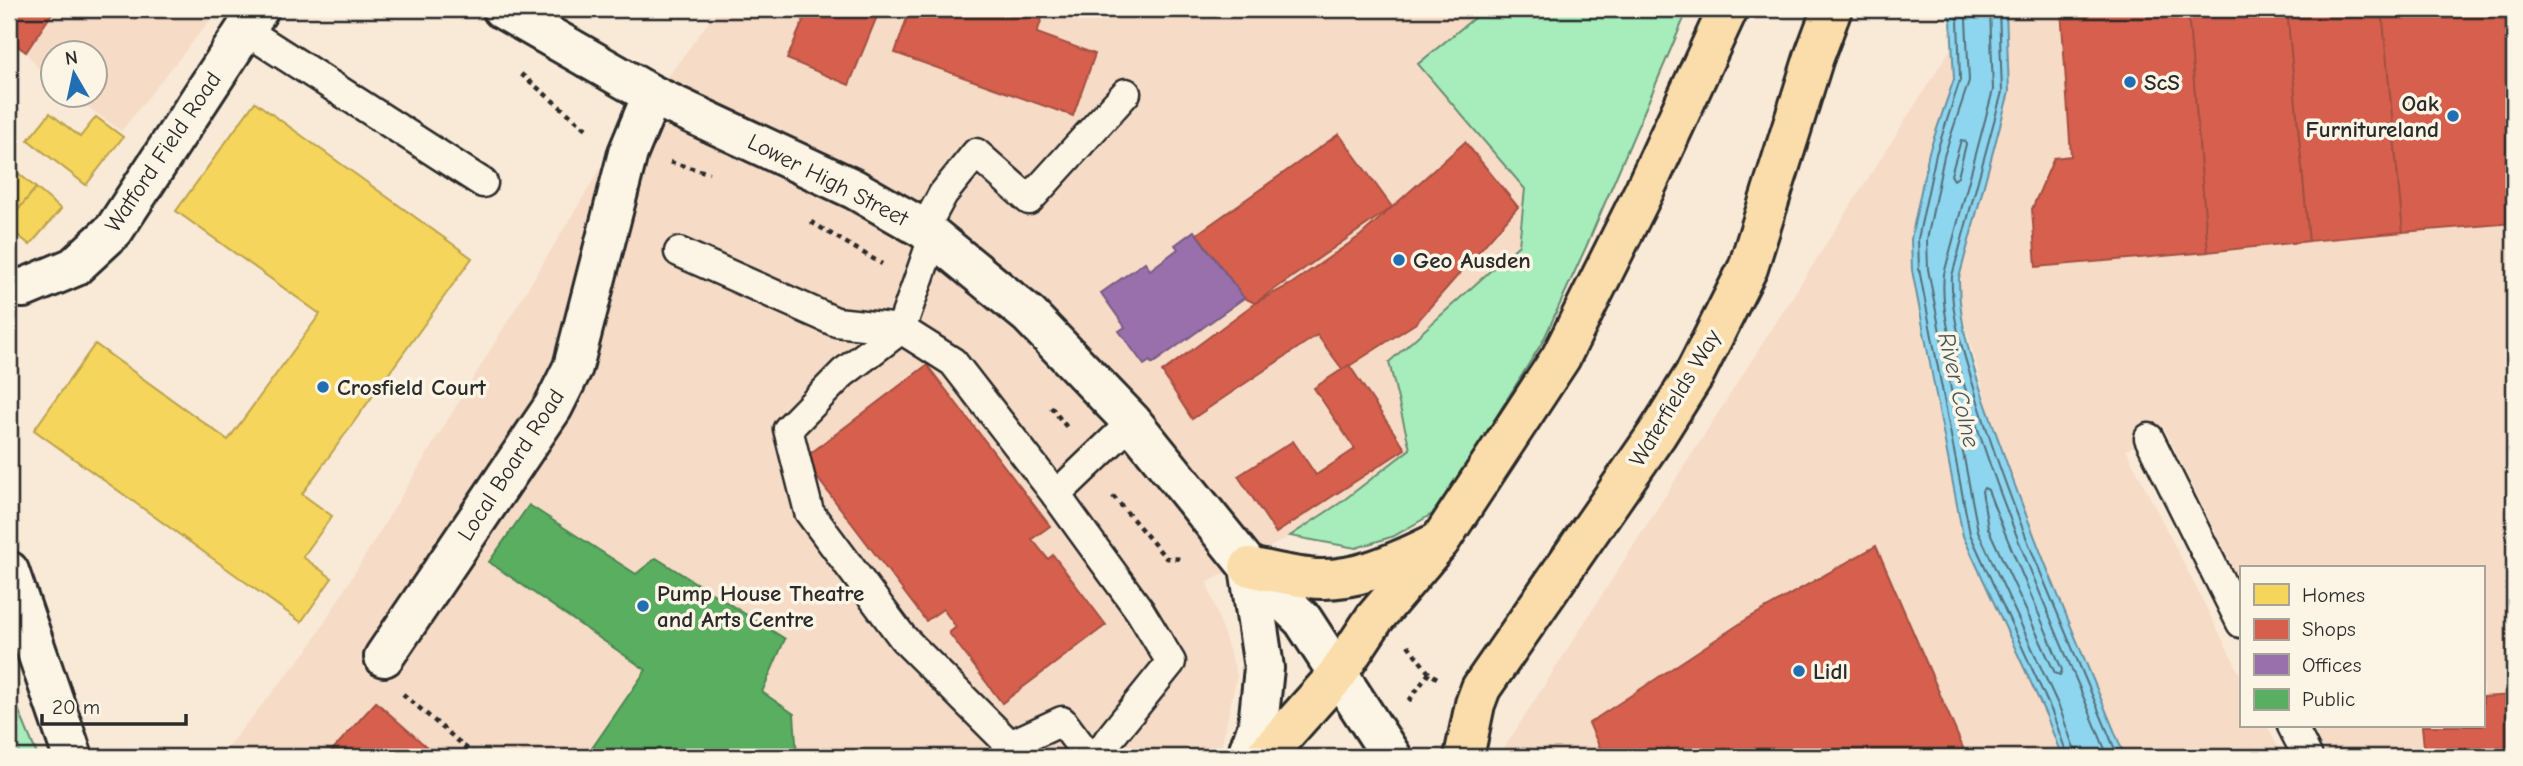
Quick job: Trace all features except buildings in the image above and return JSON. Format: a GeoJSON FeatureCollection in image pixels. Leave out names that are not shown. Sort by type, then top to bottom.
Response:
{"type":"FeatureCollection","features":[{"type":"Feature","properties":{"kind":"main road"},"geometry":{"type":"LineString","coordinates":[[1264,757],[1337,675],[1374,619],[1440,541],[1561,357],[1644,191],[1728,9]]}},
{"type":"Feature","properties":{"kind":"main road","name":"Waterfields Way"},"geometry":{"type":"LineString","coordinates":[[1464,757],[1481,688],[1657,434],[1694,374],[1748,268],[1814,57],[1832,9]]}},
{"type":"Feature","properties":{"kind":"main road"},"geometry":{"type":"LineString","coordinates":[[1249,567],[1310,579],[1343,577],[1403,559],[1440,541]]}},
{"type":"Feature","properties":{"kind":"street","name":"Lower High Street"},"geometry":{"type":"LineString","coordinates":[[502,9],[652,95],[854,189],[928,233],[1029,314],[1132,422],[1249,567],[1303,620],[1392,757]]}},
{"type":"Feature","properties":{"kind":"street","name":"Watford Field Road"},"geometry":{"type":"LineString","coordinates":[[9,287],[24,288],[74,267],[114,230],[252,19]]}},
{"type":"Feature","properties":{"kind":"street","name":"Local Board Road"},"geometry":{"type":"LineString","coordinates":[[384,657],[552,407],[573,368],[628,153],[652,95]]}},
{"type":"Feature","properties":{"kind":"street"},"geometry":{"type":"LineString","coordinates":[[1246,757],[1258,726],[1264,668],[1249,567]]}},
{"type":"Feature","properties":{"kind":"street"},"geometry":{"type":"LineString","coordinates":[[9,571],[73,757]]}},
{"type":"Feature","properties":{"kind":"lane"},"geometry":{"type":"LineString","coordinates":[[252,19],[482,183]]}},
{"type":"Feature","properties":{"kind":"lane"},"geometry":{"type":"LineString","coordinates":[[1089,757],[1062,721],[1010,745],[903,638],[809,512],[788,429],[843,373],[901,329],[928,233],[943,194],[976,153],[1029,200],[1126,93]]}},
{"type":"Feature","properties":{"kind":"lane"},"geometry":{"type":"LineString","coordinates":[[679,252],[836,322],[901,329],[953,362],[1056,495],[1140,611],[1171,662],[1097,757]]}},
{"type":"Feature","properties":{"kind":"lane"},"geometry":{"type":"LineString","coordinates":[[1056,495],[1132,422]]}},
{"type":"Feature","properties":{"kind":"lane"},"geometry":{"type":"LineString","coordinates":[[2149,438],[2240,621]]}},
{"type":"Feature","properties":{"kind":"lane"},"geometry":{"type":"LineString","coordinates":[[2293,728],[2308,757]]}},
{"type":"Feature","properties":{"kind":"path"},"geometry":{"type":"LineString","coordinates":[[513,68],[596,137]]}},
{"type":"Feature","properties":{"kind":"path"},"geometry":{"type":"LineString","coordinates":[[1404,639],[1429,673],[1440,681]]}},
{"type":"Feature","properties":{"kind":"path"},"geometry":{"type":"LineString","coordinates":[[384,657],[394,686],[477,757]]}},
{"type":"Feature","properties":{"kind":"shaded area"},"geometry":{"type":"Polygon","coordinates":[[[9,9],[219,9],[121,131],[90,108],[108,108],[108,38],[38,38],[38,68],[26,52],[9,40],[9,9]]]}},
{"type":"Feature","properties":{"kind":"shaded area"},"geometry":{"type":"Polygon","coordinates":[[[718,9],[1485,9],[1418,64],[1525,189],[1519,245],[1389,362],[1410,449],[1340,503],[1290,536],[1207,583],[1237,675],[1221,748],[1214,757],[219,757],[309,648],[601,168],[718,9]]]}},
{"type":"Feature","properties":{"kind":"shaded area"},"geometry":{"type":"Polygon","coordinates":[[[2006,9],[2514,9],[2514,757],[2327,757],[2313,728],[2484,728],[2484,566],[2240,566],[2240,582],[2163,426],[2149,438],[2126,450],[2240,674],[2240,728],[2268,728],[2283,757],[2125,757],[2021,503],[1990,415],[1959,302],[1959,278],[2009,93],[2006,9]]]}},
{"type":"Feature","properties":{"kind":"shaded area"},"geometry":{"type":"Polygon","coordinates":[[[1952,47],[1954,79],[1929,152],[1911,239],[1919,317],[1963,536],[2046,715],[2062,757],[1503,757],[1503,750],[1952,47]]]}},
{"type":"Feature","properties":{"kind":"green space"},"geometry":{"type":"Polygon","coordinates":[[[1485,9],[1688,9],[1543,341],[1472,456],[1432,514],[1394,536],[1356,548],[1290,536],[1340,503],[1410,449],[1389,362],[1519,245],[1525,189],[1418,64],[1485,9]]]}},
{"type":"Feature","properties":{"kind":"green space"},"geometry":{"type":"Polygon","coordinates":[[[9,687],[38,757],[9,757],[9,687]]]}},
{"type":"Feature","properties":{"kind":"water","name":"River Colne"},"geometry":{"type":"Polygon","coordinates":[[[1946,9],[2006,9],[2009,92],[1959,278],[1962,321],[1979,385],[2015,486],[2125,757],[2062,757],[2046,715],[1963,536],[1912,270],[1911,239],[1929,152],[1954,79],[1951,20],[1946,9]]]}},
{"type":"Feature","properties":{"kind":"place","name":"ScS"},"geometry":{"type":"Point","coordinates":[2130,82]}},
{"type":"Feature","properties":{"kind":"place","name":"Oak Furnitureland"},"geometry":{"type":"Point","coordinates":[2453,116]}},
{"type":"Feature","properties":{"kind":"place","name":"Geo Ausden"},"geometry":{"type":"Point","coordinates":[1399,260]}},
{"type":"Feature","properties":{"kind":"place","name":"Crosfield Court"},"geometry":{"type":"Point","coordinates":[323,387]}},
{"type":"Feature","properties":{"kind":"place","name":"Pump House Theatre and Arts Centre"},"geometry":{"type":"Point","coordinates":[643,606]}},
{"type":"Feature","properties":{"kind":"place","name":"Lidl"},"geometry":{"type":"Point","coordinates":[1799,671]}}]}
